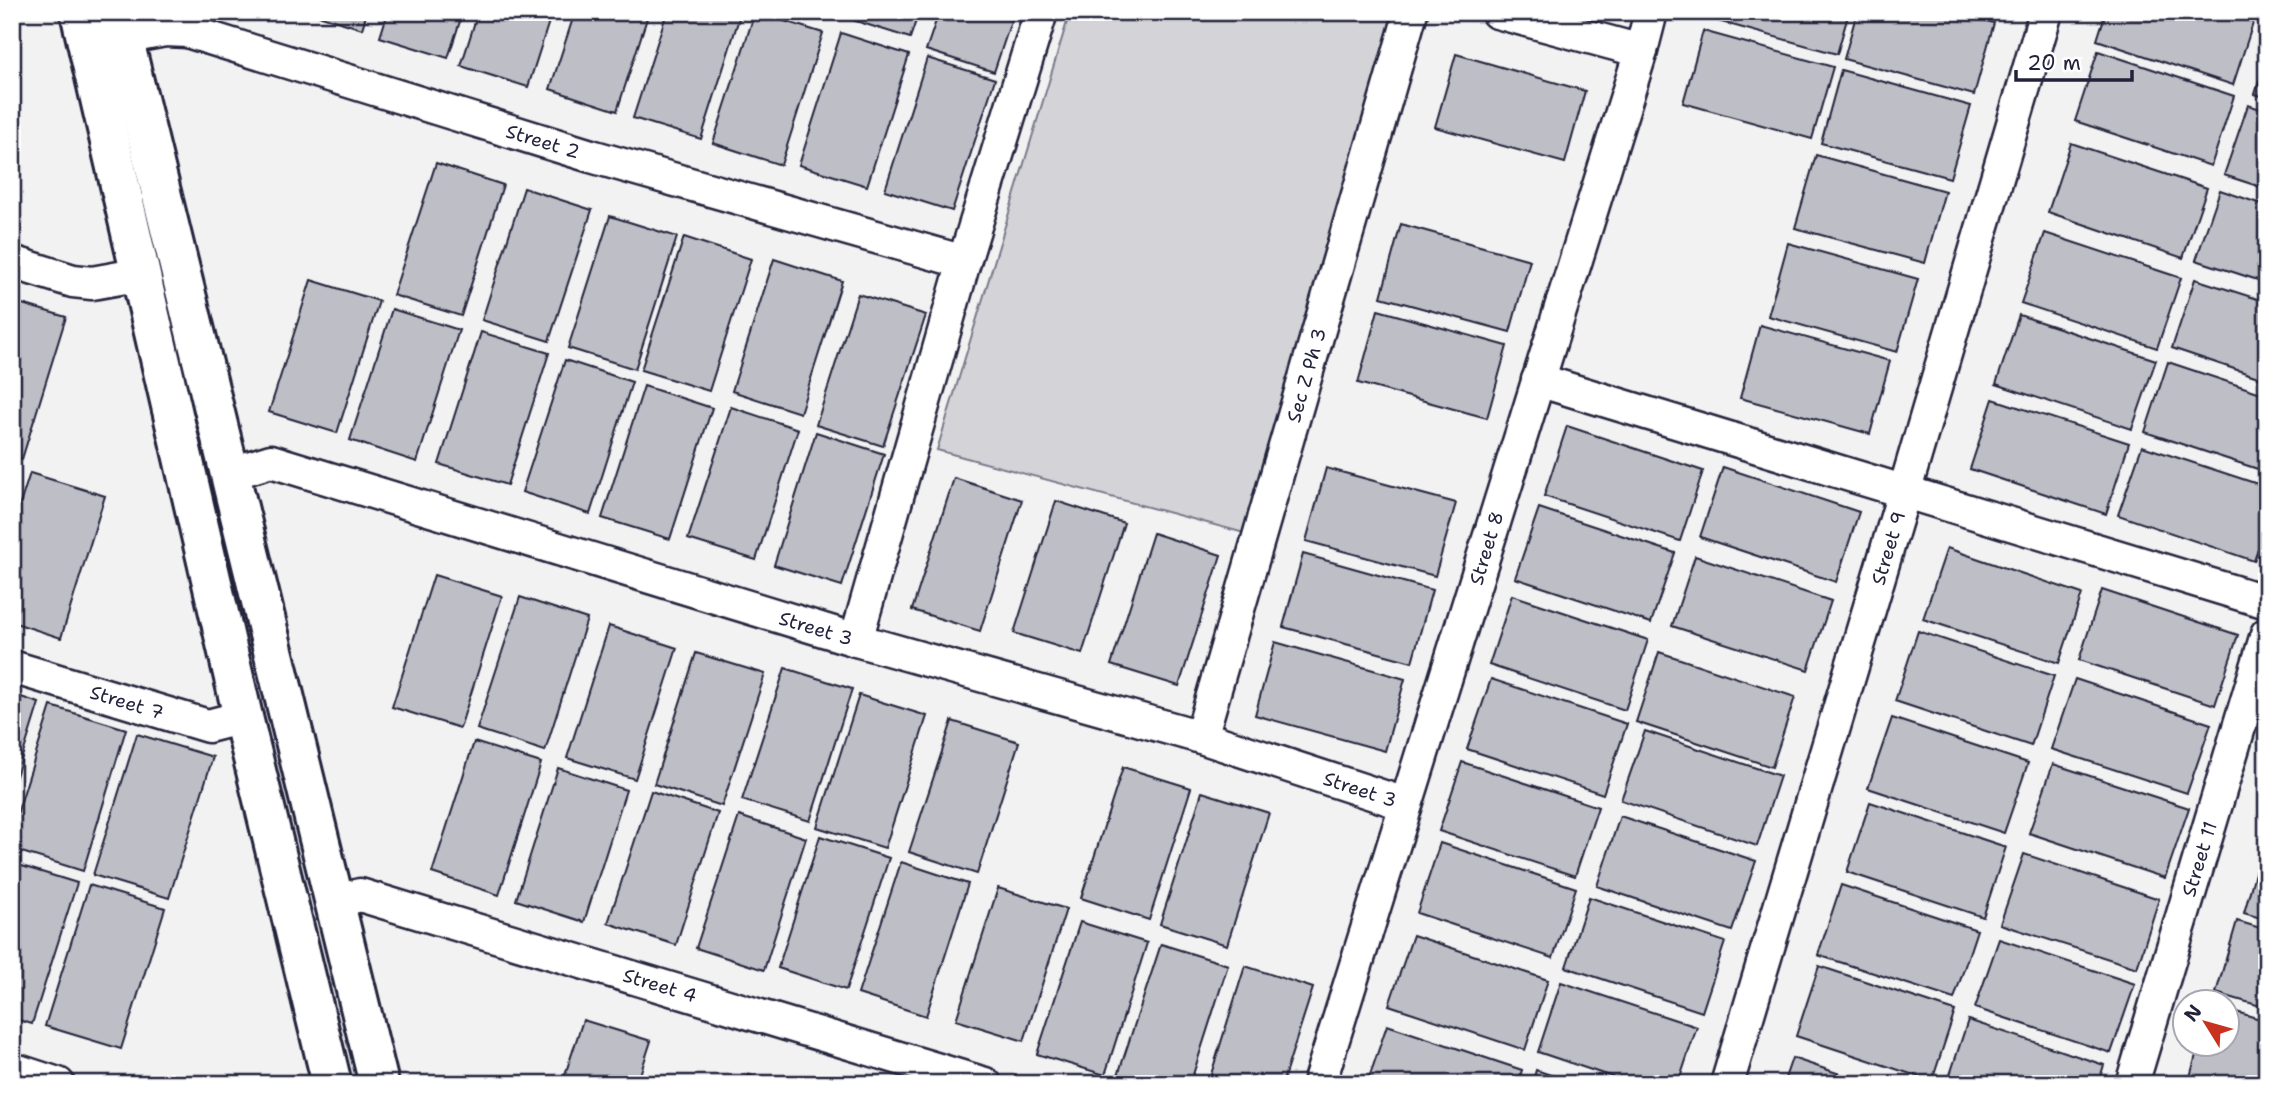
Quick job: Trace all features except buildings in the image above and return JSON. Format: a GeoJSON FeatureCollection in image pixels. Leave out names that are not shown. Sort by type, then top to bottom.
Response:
{"type":"FeatureCollection","features":[{"type":"Feature","properties":{"kind":"main road"},"geometry":{"type":"LineString","coordinates":[[80,12],[243,717],[332,1084]]}},
{"type":"Feature","properties":{"kind":"main road"},"geometry":{"type":"LineString","coordinates":[[120,25],[379,1084]]}},
{"type":"Feature","properties":{"kind":"street"},"geometry":{"type":"LineString","coordinates":[[856,640],[964,262],[1041,12]]}},
{"type":"Feature","properties":{"kind":"street","name":"Sec Z Ph 3"},"geometry":{"type":"LineString","coordinates":[[1201,737],[1411,12]]}},
{"type":"Feature","properties":{"kind":"street"},"geometry":{"type":"LineString","coordinates":[[1497,12],[1641,51]]}},
{"type":"Feature","properties":{"kind":"street","name":"Street 8"},"geometry":{"type":"LineString","coordinates":[[1319,1084],[1651,12]]}},
{"type":"Feature","properties":{"kind":"street","name":"Street 9"},"geometry":{"type":"LineString","coordinates":[[1727,1084],[2046,12]]}},
{"type":"Feature","properties":{"kind":"street","name":"Street 2"},"geometry":{"type":"LineString","coordinates":[[120,25],[187,31],[591,156],[964,262]]}},
{"type":"Feature","properties":{"kind":"street"},"geometry":{"type":"LineString","coordinates":[[12,262],[73,281],[92,283],[142,274]]}},
{"type":"Feature","properties":{"kind":"street"},"geometry":{"type":"LineString","coordinates":[[1538,380],[2267,602]]}},
{"type":"Feature","properties":{"kind":"street","name":"Street 3"},"geometry":{"type":"LineString","coordinates":[[229,474],[271,461],[856,640],[1201,737],[1405,804]]}},
{"type":"Feature","properties":{"kind":"street","name":"Street 11"},"geometry":{"type":"LineString","coordinates":[[2132,1084],[2267,634]]}},
{"type":"Feature","properties":{"kind":"street","name":"Street 7"},"geometry":{"type":"LineString","coordinates":[[12,667],[208,726],[243,717]]}},
{"type":"Feature","properties":{"kind":"street","name":"Street 4"},"geometry":{"type":"LineString","coordinates":[[335,902],[360,895],[985,1084]]}},
{"type":"Feature","properties":{"kind":"street"},"geometry":{"type":"LineString","coordinates":[[12,1069],[58,1084]]}},
{"type":"Feature","properties":{"kind":"shaded area"},"geometry":{"type":"Polygon","coordinates":[[[1070,12],[1387,12],[1399,16],[1248,534],[937,450],[1070,12]]]}}]}
